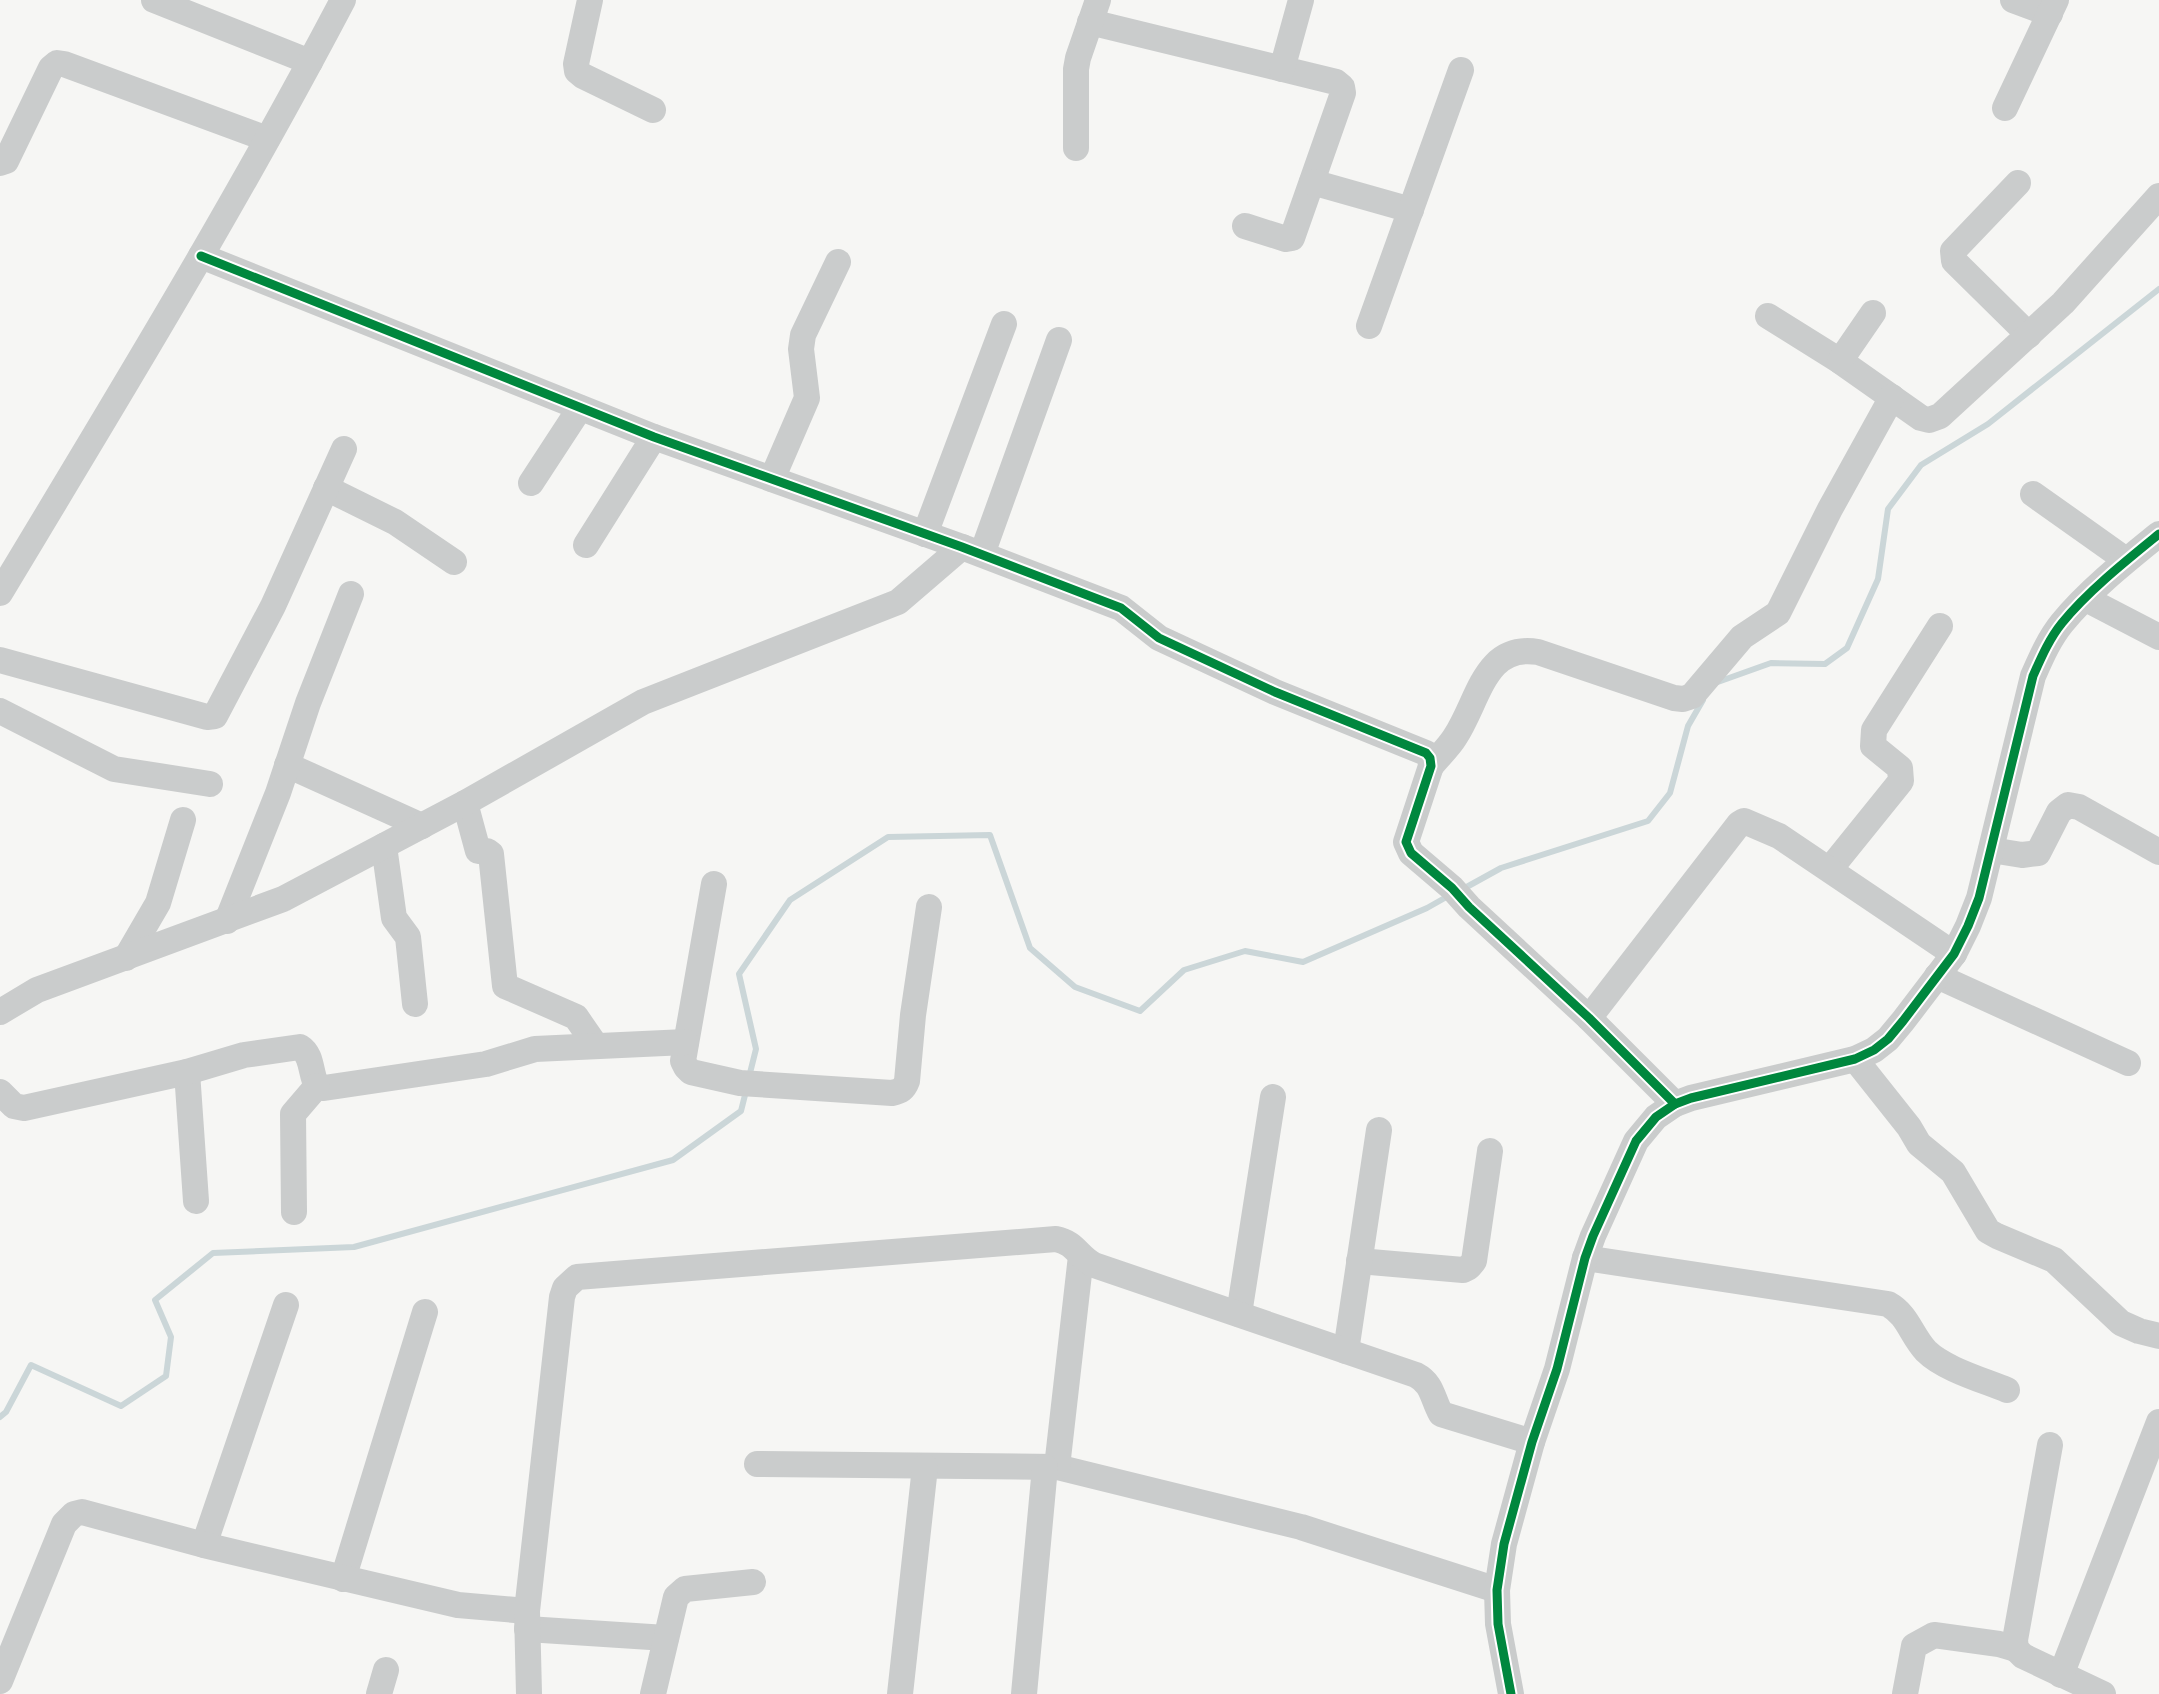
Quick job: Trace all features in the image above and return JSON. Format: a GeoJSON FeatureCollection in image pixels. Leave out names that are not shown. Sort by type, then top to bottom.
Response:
{"type":"FeatureCollection","features":[{"type":"Feature","properties":{"kind":"street"},"geometry":{"type":"LineString","coordinates":[[154,0],[310,62]]}},
{"type":"Feature","properties":{"kind":"street"},"geometry":{"type":"LineString","coordinates":[[0,593],[201,256],[343,0]]}},
{"type":"Feature","properties":{"kind":"street"},"geometry":{"type":"LineString","coordinates":[[590,0],[576,64],[578,71],[583,76],[653,110]]}},
{"type":"Feature","properties":{"kind":"street"},"geometry":{"type":"LineString","coordinates":[[1282,69],[1301,0]]}},
{"type":"Feature","properties":{"kind":"street"},"geometry":{"type":"LineString","coordinates":[[2005,108],[2053,7],[2013,0]]}},
{"type":"Feature","properties":{"kind":"street"},"geometry":{"type":"LineString","coordinates":[[1076,148],[1076,69],[1094,11],[1282,69],[1336,82],[1342,87],[1343,93],[1292,238],[1286,239],[1245,226]]}},
{"type":"Feature","properties":{"kind":"street"},"geometry":{"type":"LineString","coordinates":[[0,163],[6,161],[51,68],[57,63],[267,139]]}},
{"type":"Feature","properties":{"kind":"street"},"geometry":{"type":"LineString","coordinates":[[1369,326],[1461,70]]}},
{"type":"Feature","properties":{"kind":"street"},"geometry":{"type":"LineString","coordinates":[[1312,182],[1410,210]]}},
{"type":"Feature","properties":{"kind":"street"},"geometry":{"type":"LineString","coordinates":[[2018,183],[1953,251],[1952,256],[2029,335]]}},
{"type":"Feature","properties":{"kind":"street"},"geometry":{"type":"LineString","coordinates":[[1768,316],[1840,360],[1921,418],[1929,420],[1940,416],[2063,303],[2159,196]]}},
{"type":"Feature","properties":{"kind":"street"},"geometry":{"type":"LineString","coordinates":[[201,256],[654,437],[972,550],[1121,608],[1159,638],[1275,692],[1426,753],[1431,766]]}},
{"type":"Feature","properties":{"kind":"street"},"geometry":{"type":"LineString","coordinates":[[772,479],[807,398],[801,349],[803,335],[838,262]]}},
{"type":"Feature","properties":{"kind":"street"},"geometry":{"type":"LineString","coordinates":[[1840,360],[1873,313]]}},
{"type":"Feature","properties":{"kind":"street"},"geometry":{"type":"LineString","coordinates":[[925,534],[1004,324]]}},
{"type":"Feature","properties":{"kind":"street"},"geometry":{"type":"LineString","coordinates":[[0,1012],[37,990],[283,899],[465,803],[643,702],[898,602],[972,550],[1059,340]]}},
{"type":"Feature","properties":{"kind":"street"},"geometry":{"type":"LineString","coordinates":[[1675,1104],[1589,1018],[1411,853],[1406,842],[1431,766],[1456,737],[1491,669],[1499,659],[1510,653],[1524,650],[1538,652],[1674,698],[1692,696],[1742,638],[1778,613],[1830,509],[1892,397]]}},
{"type":"Feature","properties":{"kind":"street"},"geometry":{"type":"LineString","coordinates":[[531,483],[580,408]]}},
{"type":"Feature","properties":{"kind":"street"},"geometry":{"type":"LineString","coordinates":[[586,545],[654,437]]}},
{"type":"Feature","properties":{"kind":"street"},"geometry":{"type":"LineString","coordinates":[[0,660],[207,717],[215,716],[273,606],[344,449]]}},
{"type":"Feature","properties":{"kind":"street"},"geometry":{"type":"LineString","coordinates":[[326,488],[395,522],[454,562]]}},
{"type":"Feature","properties":{"kind":"street"},"geometry":{"type":"LineString","coordinates":[[2033,494],[2126,560]]}},
{"type":"Feature","properties":{"kind":"street"},"geometry":{"type":"LineString","coordinates":[[1511,1694],[1498,1624],[1497,1590],[1504,1544],[1532,1442],[1557,1369],[1592,1236],[1636,1141],[1656,1117],[1675,1104],[1855,1059],[1874,1050],[1888,1039],[1954,954],[1979,898],[2033,676],[2043,651],[2062,623],[2126,560],[2159,534]]}},
{"type":"Feature","properties":{"kind":"street"},"geometry":{"type":"LineString","coordinates":[[227,921],[351,594]]}},
{"type":"Feature","properties":{"kind":"street"},"geometry":{"type":"LineString","coordinates":[[2086,599],[2159,638]]}},
{"type":"Feature","properties":{"kind":"street"},"geometry":{"type":"LineString","coordinates":[[1830,869],[1900,781],[1900,768],[1873,746],[1874,730],[1940,626]]}},
{"type":"Feature","properties":{"kind":"street"},"geometry":{"type":"LineString","coordinates":[[0,711],[114,769],[210,785]]}},
{"type":"Feature","properties":{"kind":"street"},"geometry":{"type":"LineString","coordinates":[[287,765],[422,826]]}},
{"type":"Feature","properties":{"kind":"street"},"geometry":{"type":"LineString","coordinates":[[465,803],[478,851],[491,854],[505,986],[576,1017],[596,1046]]}},
{"type":"Feature","properties":{"kind":"street"},"geometry":{"type":"LineString","coordinates":[[1991,850],[2022,855],[2038,853],[2059,812],[2068,806],[2079,807],[2159,852]]}},
{"type":"Feature","properties":{"kind":"street"},"geometry":{"type":"LineString","coordinates":[[126,958],[158,903],[183,820]]}},
{"type":"Feature","properties":{"kind":"street"},"geometry":{"type":"LineString","coordinates":[[1589,1018],[1744,821],[1779,836],[1954,954]]}},
{"type":"Feature","properties":{"kind":"street"},"geometry":{"type":"LineString","coordinates":[[384,846],[394,918],[408,937],[415,1004]]}},
{"type":"Feature","properties":{"kind":"street"},"geometry":{"type":"LineString","coordinates":[[714,884],[685,1042],[684,1061],[685,1067],[691,1072],[740,1083],[892,1093],[905,1087],[929,907]]}},
{"type":"Feature","properties":{"kind":"street"},"geometry":{"type":"LineString","coordinates":[[1937,976],[2128,1063]]}},
{"type":"Feature","properties":{"kind":"street"},"geometry":{"type":"LineString","coordinates":[[317,1086],[324,1088],[486,1064],[535,1049],[685,1042]]}},
{"type":"Feature","properties":{"kind":"street"},"geometry":{"type":"LineString","coordinates":[[0,1092],[14,1106],[24,1108],[187,1072],[244,1055],[299,1047],[307,1055],[317,1086]]}},
{"type":"Feature","properties":{"kind":"street"},"geometry":{"type":"LineString","coordinates":[[1855,1059],[1909,1127],[1919,1144],[1953,1172],[1988,1231],[2054,1260],[2121,1323],[2159,1336]]}},
{"type":"Feature","properties":{"kind":"street"},"geometry":{"type":"LineString","coordinates":[[187,1072],[196,1201]]}},
{"type":"Feature","properties":{"kind":"street"},"geometry":{"type":"LineString","coordinates":[[294,1212],[293,1114],[317,1086]]}},
{"type":"Feature","properties":{"kind":"street"},"geometry":{"type":"LineString","coordinates":[[1239,1314],[1273,1097]]}},
{"type":"Feature","properties":{"kind":"street"},"geometry":{"type":"LineString","coordinates":[[1346,1351],[1379,1130]]}},
{"type":"Feature","properties":{"kind":"street"},"geometry":{"type":"LineString","coordinates":[[1359,1261],[1463,1270],[1469,1267],[1474,1261],[1490,1151]]}},
{"type":"Feature","properties":{"kind":"street"},"geometry":{"type":"LineString","coordinates":[[528,1694],[527,1620],[562,1297],[565,1288],[578,1277],[1056,1239],[1074,1246],[1081,1256],[1094,1265],[1425,1380],[1431,1387],[1441,1413],[1448,1418],[1532,1442]]}},
{"type":"Feature","properties":{"kind":"street"},"geometry":{"type":"LineString","coordinates":[[1024,1694],[1051,1467],[1081,1256]]}},
{"type":"Feature","properties":{"kind":"street"},"geometry":{"type":"LineString","coordinates":[[1586,1258],[1888,1304],[1905,1317],[1921,1345],[1935,1358],[2007,1390]]}},
{"type":"Feature","properties":{"kind":"street"},"geometry":{"type":"LineString","coordinates":[[204,1545],[286,1305]]}},
{"type":"Feature","properties":{"kind":"street"},"geometry":{"type":"LineString","coordinates":[[343,1579],[425,1312]]}},
{"type":"Feature","properties":{"kind":"street"},"geometry":{"type":"LineString","coordinates":[[2061,1675],[2159,1422]]}},
{"type":"Feature","properties":{"kind":"street"},"geometry":{"type":"LineString","coordinates":[[2016,1649],[2014,1640],[2050,1445]]}},
{"type":"Feature","properties":{"kind":"street"},"geometry":{"type":"LineString","coordinates":[[757,1464],[1051,1467],[1301,1527],[1497,1590]]}},
{"type":"Feature","properties":{"kind":"street"},"geometry":{"type":"LineString","coordinates":[[900,1694],[925,1467]]}},
{"type":"Feature","properties":{"kind":"street"},"geometry":{"type":"LineString","coordinates":[[0,1681],[64,1524],[74,1514],[90,1513],[204,1545],[527,1620],[666,1638]]}},
{"type":"Feature","properties":{"kind":"street"},"geometry":{"type":"LineString","coordinates":[[653,1694],[676,1597],[680,1592],[685,1589],[753,1581]]}},
{"type":"Feature","properties":{"kind":"street"},"geometry":{"type":"LineString","coordinates":[[1905,1694],[1914,1646],[1934,1635],[2016,1649],[2023,1656],[2103,1694]]}},
{"type":"Feature","properties":{"kind":"waterway"},"geometry":{"type":"LineString","coordinates":[[1715,683],[1771,663],[1825,664],[1847,648],[1878,579],[1888,509],[1921,465],[1988,424],[2159,289]]}},
{"type":"Feature","properties":{"kind":"waterway"},"geometry":{"type":"LineString","coordinates":[[1463,889],[1501,868],[1648,821],[1670,793],[1688,726],[1703,700]]}},
{"type":"Feature","properties":{"kind":"waterway"},"geometry":{"type":"LineString","coordinates":[[749,1077],[756,1049],[739,974],[790,900],[888,837],[990,835],[1030,948],[1075,987],[1140,1011],[1184,970],[1245,951],[1303,962],[1427,908],[1450,895]]}},
{"type":"Feature","properties":{"kind":"waterway"},"geometry":{"type":"LineString","coordinates":[[0,1417],[6,1412],[31,1365],[121,1406],[166,1376],[171,1337],[155,1300],[213,1253],[354,1247],[673,1160],[741,1111],[746,1091]]}},
{"type":"Feature","properties":{"kind":"cycle path"},"geometry":{"type":"LineString","coordinates":[[201,256],[654,437],[962,547],[1121,608],[1159,638],[1275,692],[1426,753],[1431,766],[1406,842],[1411,853],[1452,888],[1589,1018],[1675,1104]]}},
{"type":"Feature","properties":{"kind":"cycle path"},"geometry":{"type":"LineString","coordinates":[[1511,1694],[1498,1624],[1497,1590],[1504,1544],[1532,1442],[1557,1369],[1585,1258],[1636,1141],[1656,1117],[1675,1104],[1855,1059],[1874,1050],[1888,1039],[1954,954],[1968,926],[1979,898],[2033,676],[2046,649],[2062,623],[2084,599],[2159,534]]}}]}
